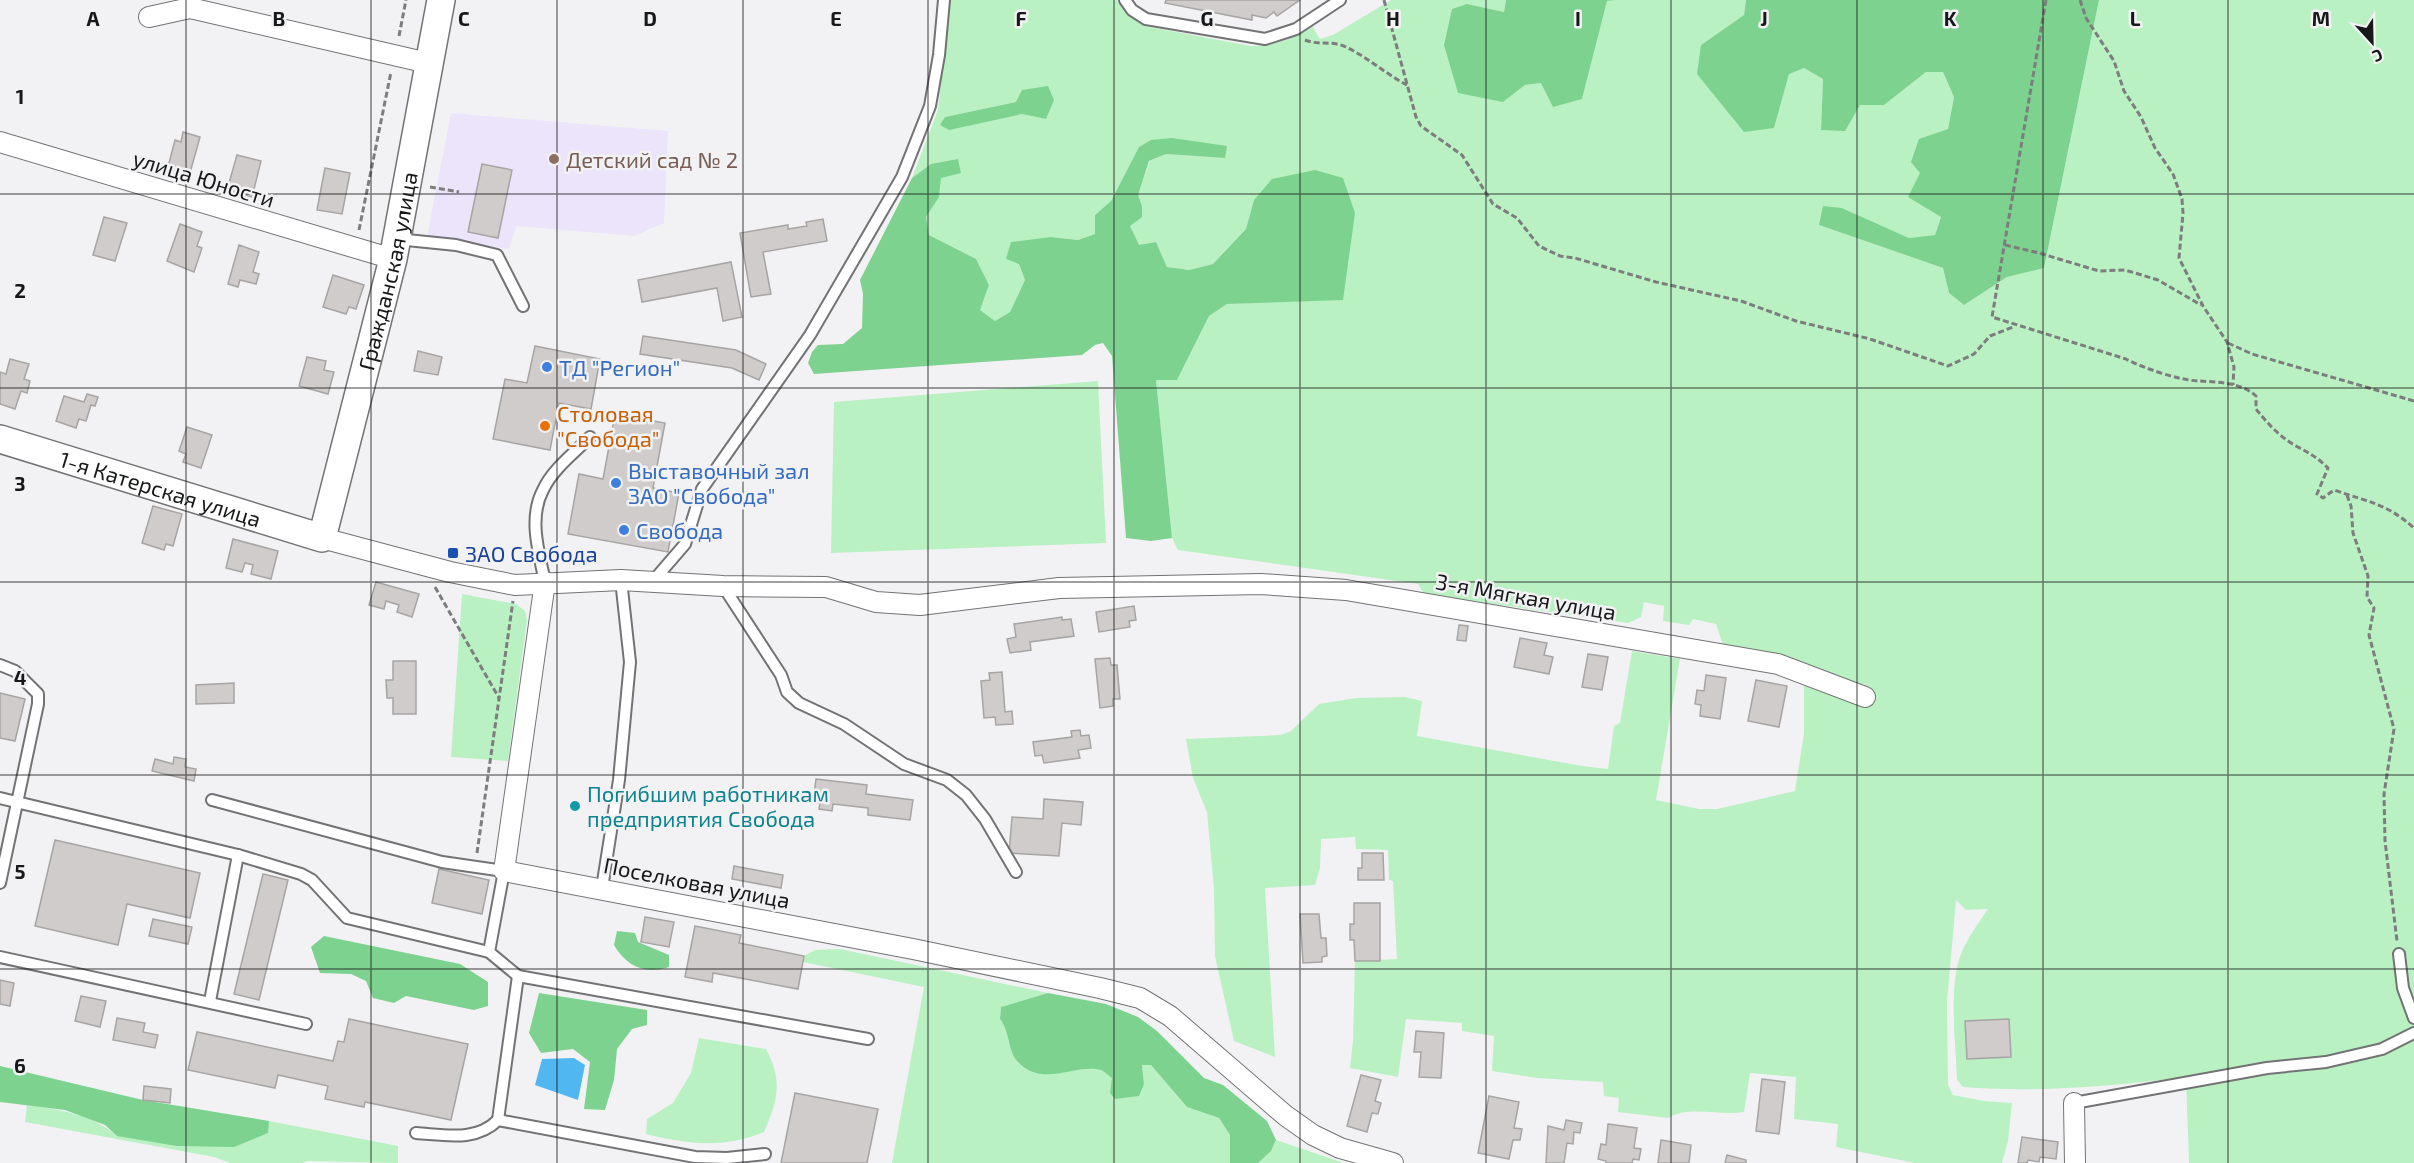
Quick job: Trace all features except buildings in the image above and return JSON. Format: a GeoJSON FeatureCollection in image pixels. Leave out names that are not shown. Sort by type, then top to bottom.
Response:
{"type":"FeatureCollection","features":[{"type":"Feature","properties":{"kind":"street","name":"Гражданская улица"},"geometry":{"type":"LineString","coordinates":[[322,538],[395,249],[441,0]]}},
{"type":"Feature","properties":{"kind":"street"},"geometry":{"type":"LineString","coordinates":[[149,17],[190,8],[428,63]]}},
{"type":"Feature","properties":{"kind":"street","name":"улица Юности"},"geometry":{"type":"LineString","coordinates":[[0,142],[355,248],[395,249]]}},
{"type":"Feature","properties":{"kind":"street","name":"1-я Катерская улица"},"geometry":{"type":"LineString","coordinates":[[0,439],[322,538]]}},
{"type":"Feature","properties":{"kind":"street"},"geometry":{"type":"LineString","coordinates":[[322,538],[422,565],[515,585],[545,582],[654,580],[723,586]]}},
{"type":"Feature","properties":{"kind":"street"},"geometry":{"type":"LineString","coordinates":[[504,871],[545,582]]}},
{"type":"Feature","properties":{"kind":"street","name":"3-я Мягкая улица"},"geometry":{"type":"LineString","coordinates":[[723,586],[826,587],[876,602],[920,605],[1059,588],[1261,584],[1346,590],[1778,664],[1865,697]]}},
{"type":"Feature","properties":{"kind":"street","name":"Поселковая улица"},"geometry":{"type":"LineString","coordinates":[[504,871],[602,888],[1140,998],[1170,1016],[1286,1116],[1313,1135],[1340,1148],[1393,1163]]}},
{"type":"Feature","properties":{"kind":"street"},"geometry":{"type":"LineString","coordinates":[[2074,1102],[2075,1163]]}},
{"type":"Feature","properties":{"kind":"lane"},"geometry":{"type":"LineString","coordinates":[[654,580],[685,544],[702,489],[771,394],[810,335],[902,177],[930,106],[939,55],[944,0]]}},
{"type":"Feature","properties":{"kind":"lane"},"geometry":{"type":"LineString","coordinates":[[1125,0],[1132,10],[1146,19],[1251,39],[1265,39],[1286,34],[1340,0]]}},
{"type":"Feature","properties":{"kind":"lane"},"geometry":{"type":"LineString","coordinates":[[395,249],[456,245],[497,255],[523,306]]}},
{"type":"Feature","properties":{"kind":"lane"},"geometry":{"type":"LineString","coordinates":[[545,582],[536,538],[542,491],[549,479],[590,437]]}},
{"type":"Feature","properties":{"kind":"lane"},"geometry":{"type":"LineString","coordinates":[[602,888],[619,780],[630,662],[621,580]]}},
{"type":"Feature","properties":{"kind":"lane"},"geometry":{"type":"LineString","coordinates":[[723,586],[781,675],[787,692],[799,703],[844,724],[904,764],[947,780],[966,795],[985,819],[1016,872]]}},
{"type":"Feature","properties":{"kind":"lane"},"geometry":{"type":"LineString","coordinates":[[0,665],[15,671],[38,694],[19,803],[0,883]]}},
{"type":"Feature","properties":{"kind":"lane"},"geometry":{"type":"LineString","coordinates":[[0,798],[238,855],[301,874],[312,880],[347,918],[489,952],[518,976],[868,1039]]}},
{"type":"Feature","properties":{"kind":"lane","name":"Поселковая улица"},"geometry":{"type":"LineString","coordinates":[[212,800],[442,862],[504,871]]}},
{"type":"Feature","properties":{"kind":"lane"},"geometry":{"type":"LineString","coordinates":[[210,1001],[238,855]]}},
{"type":"Feature","properties":{"kind":"lane"},"geometry":{"type":"LineString","coordinates":[[489,952],[504,871]]}},
{"type":"Feature","properties":{"kind":"lane"},"geometry":{"type":"LineString","coordinates":[[2399,954],[2403,988],[2414,1018]]}},
{"type":"Feature","properties":{"kind":"lane"},"geometry":{"type":"LineString","coordinates":[[0,957],[210,1001],[306,1024]]}},
{"type":"Feature","properties":{"kind":"lane"},"geometry":{"type":"LineString","coordinates":[[416,1133],[457,1137],[476,1134],[489,1129],[498,1120],[518,976]]}},
{"type":"Feature","properties":{"kind":"lane"},"geometry":{"type":"LineString","coordinates":[[2074,1102],[2267,1068],[2326,1062],[2382,1049],[2414,1033]]}},
{"type":"Feature","properties":{"kind":"lane"},"geometry":{"type":"LineString","coordinates":[[498,1120],[695,1157],[727,1158],[765,1154]]}},
{"type":"Feature","properties":{"kind":"path"},"geometry":{"type":"LineString","coordinates":[[355,248],[406,0]]}},
{"type":"Feature","properties":{"kind":"path"},"geometry":{"type":"LineString","coordinates":[[1384,0],[1416,117],[1421,126],[1462,155],[1493,204],[1517,218],[1527,234],[1539,246],[1560,256],[1575,258],[1656,282],[1741,301],[1796,321],[1870,339],[1948,366],[1974,354],[1990,336],[2015,326]]}},
{"type":"Feature","properties":{"kind":"path"},"geometry":{"type":"LineString","coordinates":[[2046,0],[1992,317],[2171,374],[2250,390],[2256,396],[2256,410],[2271,427],[2295,446],[2312,452],[2328,468],[2317,494],[2323,498],[2334,490],[2366,498],[2400,515],[2414,528]]}},
{"type":"Feature","properties":{"kind":"path"},"geometry":{"type":"LineString","coordinates":[[2080,0],[2086,18],[2114,61],[2124,91],[2141,117],[2155,148],[2173,174],[2182,199],[2179,258],[2202,306],[2227,342],[2234,367],[2233,385]]}},
{"type":"Feature","properties":{"kind":"path"},"geometry":{"type":"LineString","coordinates":[[1286,34],[1313,43],[1331,41],[1348,48],[1387,75],[1407,85]]}},
{"type":"Feature","properties":{"kind":"path"},"geometry":{"type":"LineString","coordinates":[[2005,245],[2099,272],[2125,270],[2167,285],[2202,306]]}},
{"type":"Feature","properties":{"kind":"path"},"geometry":{"type":"LineString","coordinates":[[2227,342],[2252,354],[2414,401]]}},
{"type":"Feature","properties":{"kind":"path"},"geometry":{"type":"LineString","coordinates":[[2348,495],[2353,533],[2367,576],[2367,597],[2374,608],[2369,635],[2394,729],[2385,776],[2385,842],[2399,954]]}},
{"type":"Feature","properties":{"kind":"path"},"geometry":{"type":"LineString","coordinates":[[422,565],[499,698]]}},
{"type":"Feature","properties":{"kind":"path"},"geometry":{"type":"LineString","coordinates":[[475,867],[515,585]]}},
{"type":"Feature","properties":{"kind":"shaded area","name":"Детский сад № 2"},"geometry":{"type":"Polygon","coordinates":[[[451,113],[668,131],[664,223],[634,236],[516,226],[509,249],[427,237],[451,113]]]}},
{"type":"Feature","properties":{"kind":"green space"},"geometry":{"type":"Polygon","coordinates":[[[950,0],[1117,0],[1127,15],[1144,26],[1251,46],[1283,41],[1312,26],[1320,39],[1333,35],[1391,0],[1506,0],[1504,12],[1467,4],[1503,102],[1525,85],[1541,83],[1582,99],[1607,0],[1746,0],[1744,15],[1701,45],[1774,128],[1789,73],[1804,68],[1823,79],[1821,130],[1860,105],[1884,105],[1926,72],[1943,72],[1954,97],[1948,129],[1921,173],[1941,217],[1935,235],[1909,238],[1842,208],[1819,225],[1943,268],[1949,293],[1964,305],[2007,277],[2044,268],[2099,0],[2414,0],[2414,1163],[2189,1163],[2186,1077],[2075,1088],[1963,1087],[1957,1080],[1954,999],[1957,968],[1964,948],[1988,909],[1966,910],[1956,900],[1947,1002],[1948,1085],[1953,1095],[2012,1103],[2008,1141],[2002,1163],[1915,1163],[1836,1147],[1838,1124],[1794,1119],[1796,1077],[1750,1073],[1744,1112],[1695,1111],[1676,1114],[1668,1118],[1618,1112],[1619,1098],[1604,1096],[1603,1082],[1537,1078],[1492,1071],[1494,1036],[1462,1031],[1462,1023],[1406,1019],[1398,1077],[1350,1068],[1355,961],[1397,959],[1393,881],[1389,880],[1388,850],[1356,849],[1355,837],[1321,839],[1320,868],[1315,885],[1265,888],[1275,1057],[1234,1041],[1215,956],[1214,889],[1207,812],[1193,778],[1186,739],[1281,735],[1291,731],[1319,704],[1356,698],[1405,697],[1422,701],[1417,736],[1608,769],[1614,726],[1620,723],[1632,651],[1680,659],[1656,800],[1699,809],[1717,809],[1795,791],[1804,733],[1804,683],[1857,703],[1865,683],[1858,687],[1723,645],[1716,624],[1693,619],[1689,625],[1663,621],[1664,606],[1644,602],[1641,617],[1628,623],[1424,594],[1418,584],[1178,550],[1172,538],[1156,380],[1177,380],[1209,316],[1227,304],[1343,299],[1254,200],[1246,229],[1213,264],[1189,270],[1167,267],[1156,242],[1139,246],[1130,226],[1142,206],[1137,195],[1150,161],[1166,154],[1225,158],[1139,147],[1111,201],[1095,215],[1095,234],[1078,240],[1051,237],[1019,264],[1025,280],[1010,312],[995,321],[980,310],[989,285],[976,259],[929,235],[926,217],[940,191],[936,172],[931,164],[912,178],[938,110],[950,0]],[[1016,102],[945,117],[949,129],[1022,114],[1046,119],[1016,102]]]}},
{"type":"Feature","properties":{"kind":"green space"},"geometry":{"type":"Polygon","coordinates":[[[1506,0],[1615,0],[1607,1],[1582,99],[1553,107],[1541,83],[1525,85],[1503,102],[1458,93],[1444,45],[1452,9],[1467,4],[1504,12],[1506,0]]]}},
{"type":"Feature","properties":{"kind":"green space"},"geometry":{"type":"Polygon","coordinates":[[[1746,0],[2099,0],[2044,268],[2007,277],[1964,305],[1949,293],[1943,268],[1819,225],[1823,206],[1842,208],[1909,238],[1935,235],[1941,217],[1908,197],[1920,173],[1911,162],[1919,139],[1948,129],[1954,97],[1943,72],[1926,72],[1884,105],[1860,105],[1845,131],[1821,130],[1823,79],[1804,68],[1789,74],[1774,128],[1744,132],[1697,74],[1701,45],[1744,15],[1746,0]]]}},
{"type":"Feature","properties":{"kind":"green space"},"geometry":{"type":"Polygon","coordinates":[[[1048,86],[1054,100],[1046,119],[1022,114],[949,130],[940,125],[945,117],[1016,102],[1022,90],[1048,86]]]}},
{"type":"Feature","properties":{"kind":"green space"},"geometry":{"type":"Polygon","coordinates":[[[1172,138],[1227,146],[1225,158],[1166,154],[1149,161],[1138,195],[1142,206],[1142,217],[1130,226],[1139,245],[1156,242],[1167,267],[1189,270],[1213,264],[1246,229],[1254,200],[1272,179],[1315,170],[1343,178],[1355,213],[1343,300],[1227,304],[1209,316],[1177,380],[1156,380],[1172,538],[1151,541],[1126,538],[1112,356],[1103,343],[1095,345],[1082,355],[814,374],[808,363],[812,352],[818,345],[843,344],[862,328],[863,294],[860,280],[912,178],[931,164],[958,159],[961,173],[941,178],[939,197],[926,217],[929,235],[976,259],[989,285],[980,310],[995,321],[1010,312],[1025,280],[1019,264],[1006,259],[1011,242],[1051,237],[1078,240],[1095,234],[1095,215],[1111,201],[1139,147],[1151,140],[1172,138]]]}},
{"type":"Feature","properties":{"kind":"green space"},"geometry":{"type":"Polygon","coordinates":[[[1098,381],[1106,543],[831,553],[834,402],[1098,381]]]}},
{"type":"Feature","properties":{"kind":"green space"},"geometry":{"type":"Polygon","coordinates":[[[462,594],[516,604],[525,611],[527,620],[508,761],[451,757],[462,594]]]}},
{"type":"Feature","properties":{"kind":"green space"},"geometry":{"type":"Polygon","coordinates":[[[617,931],[635,933],[638,942],[669,955],[669,967],[652,970],[630,963],[614,945],[617,931]]]}},
{"type":"Feature","properties":{"kind":"green space"},"geometry":{"type":"Polygon","coordinates":[[[324,936],[460,964],[488,982],[488,1006],[474,1010],[406,996],[394,1003],[373,998],[366,981],[351,974],[320,973],[311,947],[324,936]]]}},
{"type":"Feature","properties":{"kind":"green space"},"geometry":{"type":"Polygon","coordinates":[[[840,949],[1048,993],[1001,1007],[1000,1019],[1017,1061],[1037,1073],[1059,1073],[1091,1068],[1104,1071],[1113,1078],[1110,1093],[1144,1084],[1142,1065],[1151,1065],[1187,1107],[1219,1118],[1230,1135],[1230,1163],[892,1163],[924,987],[803,962],[804,956],[815,950],[840,949]]]}},
{"type":"Feature","properties":{"kind":"green space"},"geometry":{"type":"Polygon","coordinates":[[[539,993],[647,1010],[647,1025],[632,1029],[617,1049],[614,1080],[605,1110],[584,1109],[590,1062],[573,1049],[541,1053],[529,1033],[539,993]]]}},
{"type":"Feature","properties":{"kind":"green space"},"geometry":{"type":"Polygon","coordinates":[[[1048,993],[1106,1004],[1138,1017],[1157,1031],[1204,1078],[1223,1085],[1267,1121],[1276,1140],[1271,1151],[1258,1163],[1230,1163],[1230,1135],[1219,1118],[1187,1107],[1151,1065],[1142,1065],[1144,1084],[1139,1096],[1115,1099],[1110,1093],[1112,1078],[1101,1070],[1048,1074],[1027,1069],[1014,1057],[1006,1030],[1000,1019],[1001,1007],[1048,993]]]}},
{"type":"Feature","properties":{"kind":"green space"},"geometry":{"type":"Polygon","coordinates":[[[699,1038],[766,1049],[775,1071],[777,1091],[773,1110],[764,1132],[720,1143],[691,1142],[646,1134],[647,1119],[673,1103],[691,1073],[699,1038]]]}},
{"type":"Feature","properties":{"kind":"green space"},"geometry":{"type":"Polygon","coordinates":[[[0,1066],[143,1100],[269,1121],[268,1133],[234,1147],[177,1146],[117,1136],[105,1125],[65,1110],[0,1102],[0,1066]]]}},
{"type":"Feature","properties":{"kind":"green space"},"geometry":{"type":"Polygon","coordinates":[[[27,1105],[63,1111],[86,1118],[117,1136],[267,1133],[269,1121],[398,1146],[398,1163],[308,1161],[302,1163],[230,1163],[214,1157],[25,1122],[27,1105]]]}},
{"type":"Feature","properties":{"kind":"green space"},"geometry":{"type":"Polygon","coordinates":[[[1276,1140],[1344,1163],[1258,1163],[1271,1151],[1276,1140]]]}},
{"type":"Feature","properties":{"kind":"water"},"geometry":{"type":"Polygon","coordinates":[[[574,1058],[585,1065],[578,1100],[535,1085],[542,1059],[574,1058]]]}},
{"type":"Feature","properties":{"kind":"place","name":"Детский сад № 2"},"geometry":{"type":"Point","coordinates":[554,159]}},
{"type":"Feature","properties":{"kind":"place","name":"ТД \"Регион\""},"geometry":{"type":"Point","coordinates":[547,367]}},
{"type":"Feature","properties":{"kind":"place","name":"Столовая \"Свобода\""},"geometry":{"type":"Point","coordinates":[545,426]}},
{"type":"Feature","properties":{"kind":"place","name":"Выставочный зал ЗАО \"Свобода\""},"geometry":{"type":"Point","coordinates":[616,483]}},
{"type":"Feature","properties":{"kind":"place","name":"Свобода"},"geometry":{"type":"Point","coordinates":[624,530]}},
{"type":"Feature","properties":{"kind":"place","name":"ЗАО Свобода"},"geometry":{"type":"Point","coordinates":[453,553]}},
{"type":"Feature","properties":{"kind":"place","name":"Погибшим работникам предприятия Свобода"},"geometry":{"type":"Point","coordinates":[575,806]}}]}
